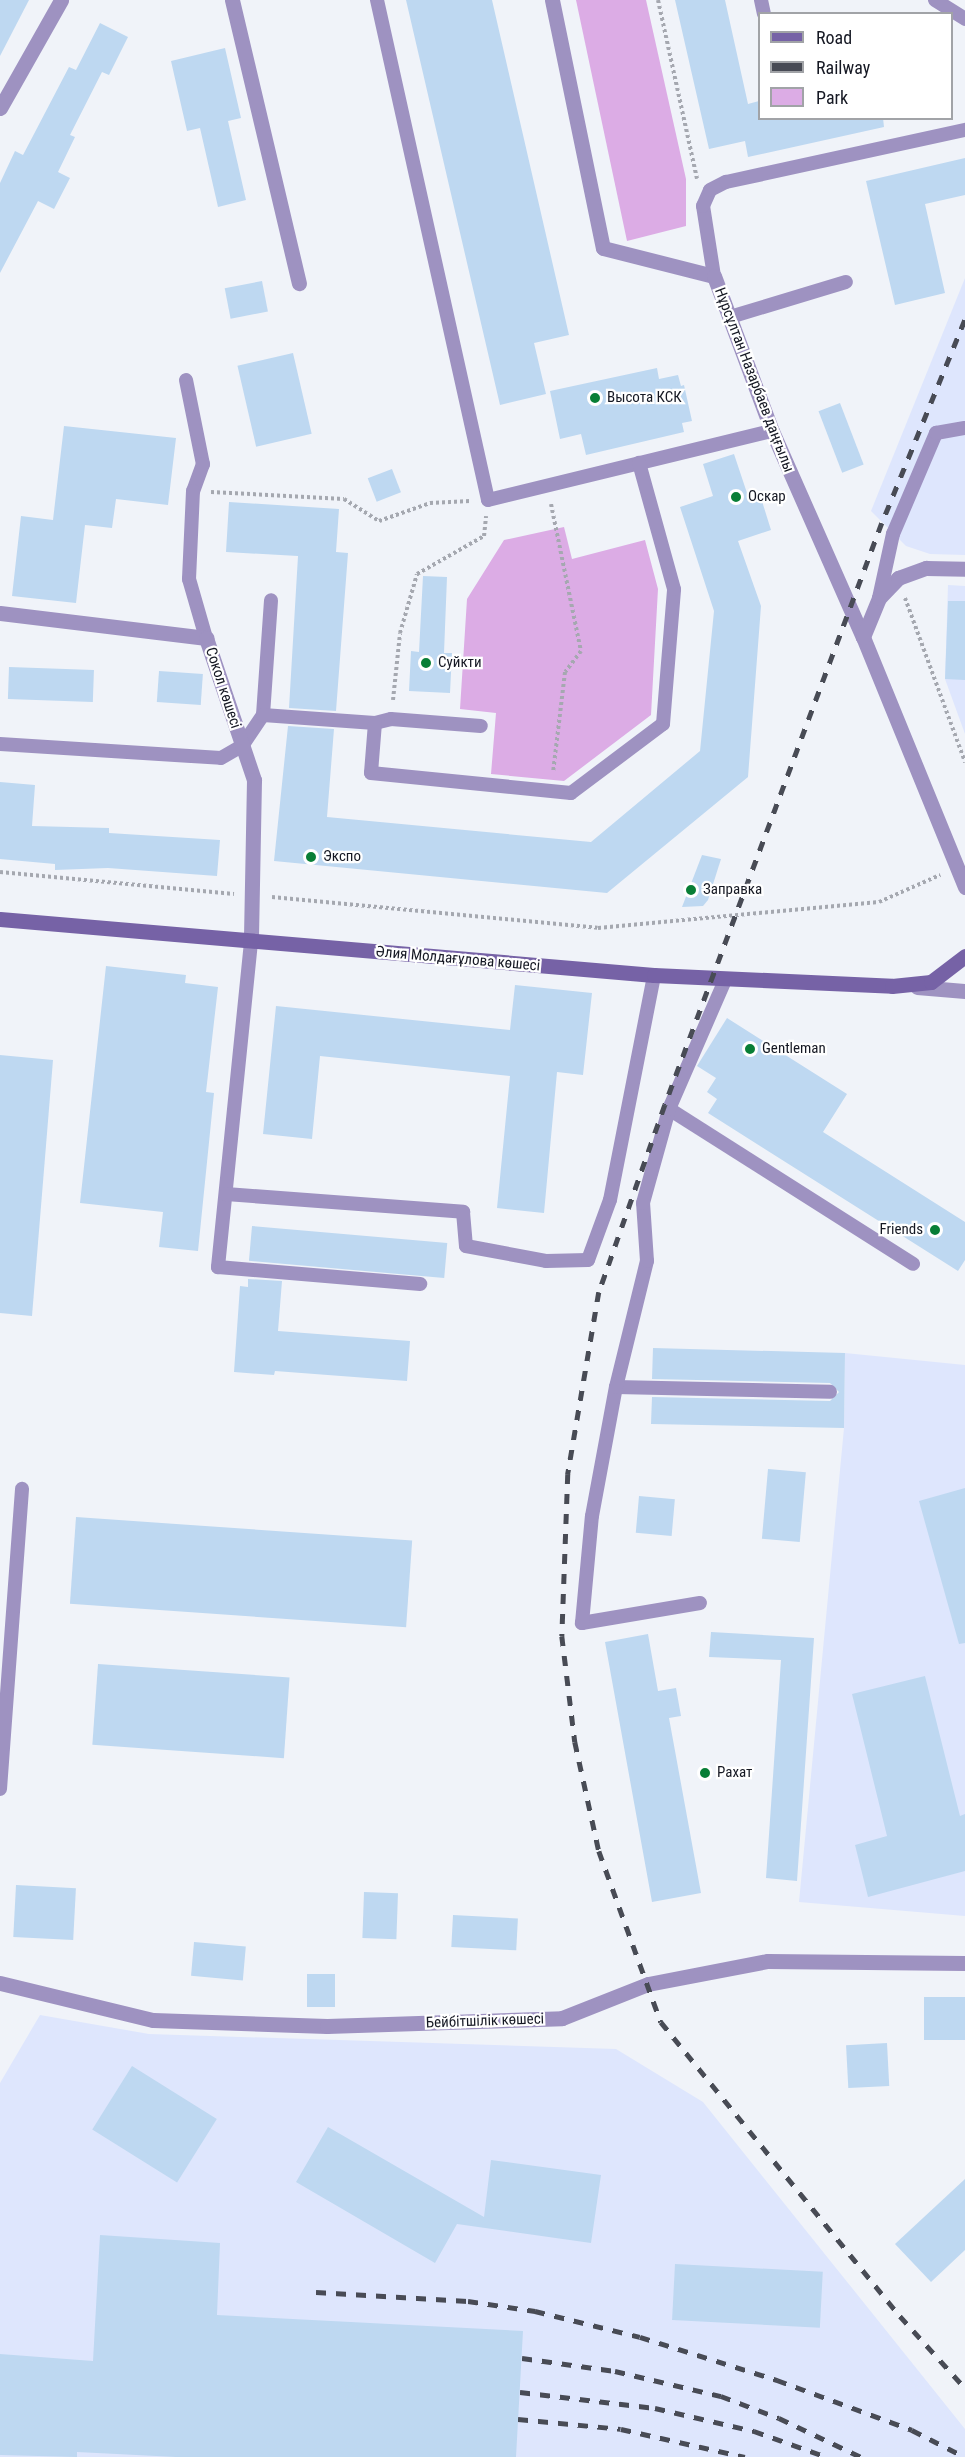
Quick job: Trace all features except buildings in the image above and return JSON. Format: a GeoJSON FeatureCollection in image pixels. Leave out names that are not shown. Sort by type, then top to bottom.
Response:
{"type":"FeatureCollection","features":[{"type":"Feature","properties":{"kind":"main road","name":"Әлия Молдағұлова көшесі"},"geometry":{"type":"LineString","coordinates":[[0,919],[654,975],[917,987]]}},
{"type":"Feature","properties":{"kind":"main road"},"geometry":{"type":"LineString","coordinates":[[917,987],[946,974],[965,956]]}},
{"type":"Feature","properties":{"kind":"street"},"geometry":{"type":"LineString","coordinates":[[0,108],[61,0]]}},
{"type":"Feature","properties":{"kind":"street"},"geometry":{"type":"LineString","coordinates":[[232,0],[299,283]]}},
{"type":"Feature","properties":{"kind":"street","name":"Нұрсұлтан Назарбаев даңғылы"},"geometry":{"type":"LineString","coordinates":[[552,0],[603,248],[714,276],[772,431],[863,637],[961,869],[965,888]]}},
{"type":"Feature","properties":{"kind":"street"},"geometry":{"type":"LineString","coordinates":[[863,637],[879,598],[898,578],[926,568],[965,570]]}},
{"type":"Feature","properties":{"kind":"street","name":"Сокол көшесі"},"geometry":{"type":"LineString","coordinates":[[0,613],[206,638],[254,780],[251,942]]}},
{"type":"Feature","properties":{"kind":"street"},"geometry":{"type":"LineString","coordinates":[[917,987],[965,991]]}},
{"type":"Feature","properties":{"kind":"street","name":"Бейбітшілік көшесі"},"geometry":{"type":"LineString","coordinates":[[0,1983],[153,2020],[327,2026],[562,2019],[648,1984],[768,1962],[965,1963]]}},
{"type":"Feature","properties":{"kind":"lane"},"geometry":{"type":"LineString","coordinates":[[377,0],[488,500],[772,431]]}},
{"type":"Feature","properties":{"kind":"lane"},"geometry":{"type":"LineString","coordinates":[[935,0],[965,19]]}},
{"type":"Feature","properties":{"kind":"lane"},"geometry":{"type":"LineString","coordinates":[[714,276],[703,206],[710,190],[726,182],[965,130]]}},
{"type":"Feature","properties":{"kind":"lane"},"geometry":{"type":"LineString","coordinates":[[730,317],[846,282]]}},
{"type":"Feature","properties":{"kind":"lane"},"geometry":{"type":"LineString","coordinates":[[186,380],[203,464],[193,491],[189,579],[206,638]]}},
{"type":"Feature","properties":{"kind":"lane"},"geometry":{"type":"LineString","coordinates":[[879,598],[893,534],[936,434],[965,428]]}},
{"type":"Feature","properties":{"kind":"lane"},"geometry":{"type":"LineString","coordinates":[[375,723],[371,773],[571,793],[663,724],[674,589],[639,463]]}},
{"type":"Feature","properties":{"kind":"lane"},"geometry":{"type":"LineString","coordinates":[[0,744],[174,758],[221,758],[242,746],[263,715],[271,600]]}},
{"type":"Feature","properties":{"kind":"lane"},"geometry":{"type":"LineString","coordinates":[[263,715],[375,723],[391,719],[481,726]]}},
{"type":"Feature","properties":{"kind":"lane"},"geometry":{"type":"LineString","coordinates":[[251,942],[218,1267],[420,1284]]}},
{"type":"Feature","properties":{"kind":"lane"},"geometry":{"type":"LineString","coordinates":[[226,1194],[463,1212],[466,1246],[546,1261],[588,1260],[610,1200],[654,975]]}},
{"type":"Feature","properties":{"kind":"lane"},"geometry":{"type":"LineString","coordinates":[[700,1603],[582,1623],[592,1516],[616,1387],[647,1261],[643,1203],[669,1109],[725,980]]}},
{"type":"Feature","properties":{"kind":"lane"},"geometry":{"type":"LineString","coordinates":[[669,1109],[913,1264]]}},
{"type":"Feature","properties":{"kind":"lane"},"geometry":{"type":"LineString","coordinates":[[616,1387],[830,1392]]}},
{"type":"Feature","properties":{"kind":"lane"},"geometry":{"type":"LineString","coordinates":[[0,1789],[22,1490]]}},
{"type":"Feature","properties":{"kind":"path"},"geometry":{"type":"LineString","coordinates":[[658,0],[703,206]]}},
{"type":"Feature","properties":{"kind":"path"},"geometry":{"type":"LineString","coordinates":[[547,485],[581,651],[565,672],[551,791]]}},
{"type":"Feature","properties":{"kind":"path"},"geometry":{"type":"LineString","coordinates":[[193,491],[344,499],[379,521],[429,504],[488,500],[484,536],[417,574],[400,633],[391,719]]}},
{"type":"Feature","properties":{"kind":"path"},"geometry":{"type":"LineString","coordinates":[[898,578],[965,762]]}},
{"type":"Feature","properties":{"kind":"path"},"geometry":{"type":"LineString","coordinates":[[0,872],[598,928],[879,902],[961,869]]}},
{"type":"Feature","properties":{"kind":"shaded area"},"geometry":{"type":"Polygon","coordinates":[[[965,278],[965,555],[930,554],[906,546],[871,511],[965,278]]]}},
{"type":"Feature","properties":{"kind":"shaded area"},"geometry":{"type":"Polygon","coordinates":[[[948,585],[965,586],[965,734],[945,679],[948,585]]]}},
{"type":"Feature","properties":{"kind":"shaded area"},"geometry":{"type":"Polygon","coordinates":[[[845,1353],[965,1365],[965,1916],[799,1902],[844,1428],[845,1353]]]}},
{"type":"Feature","properties":{"kind":"shaded area"},"geometry":{"type":"Polygon","coordinates":[[[40,2015],[149,2034],[616,2049],[703,2102],[965,2429],[965,2457],[0,2457],[0,2083],[40,2015]]]}},
{"type":"Feature","properties":{"kind":"green space"},"geometry":{"type":"Polygon","coordinates":[[[576,0],[646,0],[686,179],[686,226],[627,241],[576,0]]]}},
{"type":"Feature","properties":{"kind":"green space"},"geometry":{"type":"Polygon","coordinates":[[[564,527],[572,559],[645,540],[658,589],[651,715],[564,781],[491,774],[496,713],[460,709],[467,599],[504,540],[564,527]]]}},
{"type":"Feature","properties":{"kind":"railway"},"geometry":{"type":"LineString","coordinates":[[965,320],[882,523],[665,1105],[599,1292],[568,1474],[562,1636],[575,1742],[599,1851],[661,2022],[900,2316],[965,2388]]}},
{"type":"Feature","properties":{"kind":"railway"},"geometry":{"type":"LineString","coordinates":[[316,2292],[468,2301],[535,2311],[640,2337],[777,2380],[912,2430],[965,2457]]}},
{"type":"Feature","properties":{"kind":"railway"},"geometry":{"type":"LineString","coordinates":[[522,2358],[615,2371],[721,2396],[779,2418],[861,2457]]}},
{"type":"Feature","properties":{"kind":"railway"},"geometry":{"type":"LineString","coordinates":[[520,2392],[655,2408],[754,2431],[827,2457]]}},
{"type":"Feature","properties":{"kind":"railway"},"geometry":{"type":"LineString","coordinates":[[518,2419],[621,2429],[745,2457]]}},
{"type":"Feature","properties":{"kind":"place","name":"Высота КСК"},"geometry":{"type":"Point","coordinates":[595,398]}},
{"type":"Feature","properties":{"kind":"place","name":"Оскар"},"geometry":{"type":"Point","coordinates":[736,497]}},
{"type":"Feature","properties":{"kind":"place","name":"Суйкти"},"geometry":{"type":"Point","coordinates":[426,663]}},
{"type":"Feature","properties":{"kind":"place","name":"Экспо"},"geometry":{"type":"Point","coordinates":[311,857]}},
{"type":"Feature","properties":{"kind":"place","name":"Заправка"},"geometry":{"type":"Point","coordinates":[691,890]}},
{"type":"Feature","properties":{"kind":"place","name":"Gentleman"},"geometry":{"type":"Point","coordinates":[750,1049]}},
{"type":"Feature","properties":{"kind":"place","name":"Friends"},"geometry":{"type":"Point","coordinates":[935,1230]}},
{"type":"Feature","properties":{"kind":"place","name":"Рахат"},"geometry":{"type":"Point","coordinates":[705,1773]}}]}
